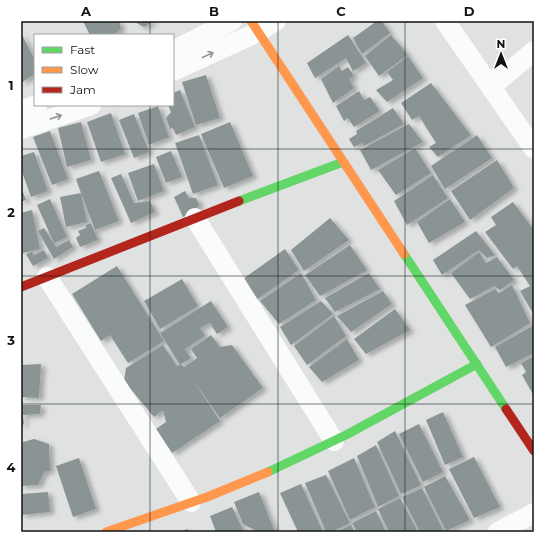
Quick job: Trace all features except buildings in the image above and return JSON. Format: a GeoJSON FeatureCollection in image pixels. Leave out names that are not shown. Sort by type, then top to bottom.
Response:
{"type":"FeatureCollection","features":[{"type":"Feature","properties":{"kind":"street"},"geometry":{"type":"LineString","coordinates":[[174,50],[232,21]]}},
{"type":"Feature","properties":{"kind":"street"},"geometry":{"type":"LineString","coordinates":[[174,70],[254,26],[276,21]]}},
{"type":"Feature","properties":{"kind":"street"},"geometry":{"type":"LineString","coordinates":[[445,21],[534,149]]}},
{"type":"Feature","properties":{"kind":"street"},"geometry":{"type":"LineString","coordinates":[[254,26],[534,451]]}},
{"type":"Feature","properties":{"kind":"street"},"geometry":{"type":"LineString","coordinates":[[491,87],[534,51]]}},
{"type":"Feature","properties":{"kind":"street"},"geometry":{"type":"LineString","coordinates":[[21,110],[34,106]]}},
{"type":"Feature","properties":{"kind":"street"},"geometry":{"type":"LineString","coordinates":[[21,129],[88,106]]}},
{"type":"Feature","properties":{"kind":"street"},"geometry":{"type":"LineString","coordinates":[[21,287],[195,218],[343,162]]}},
{"type":"Feature","properties":{"kind":"street"},"geometry":{"type":"LineString","coordinates":[[195,218],[334,441]]}},
{"type":"Feature","properties":{"kind":"street"},"geometry":{"type":"LineString","coordinates":[[47,277],[191,502]]}},
{"type":"Feature","properties":{"kind":"street"},"geometry":{"type":"LineString","coordinates":[[106,532],[191,502],[266,473],[334,441],[477,364]]}},
{"type":"Feature","properties":{"kind":"street"},"geometry":{"type":"LineString","coordinates":[[498,532],[534,513]]}},
{"type":"Feature","properties":{"kind":"traffic: fast"},"geometry":{"type":"LineString","coordinates":[[239,201],[343,162]]}},
{"type":"Feature","properties":{"kind":"traffic: fast"},"geometry":{"type":"LineString","coordinates":[[404,254],[506,409]]}},
{"type":"Feature","properties":{"kind":"traffic: fast"},"geometry":{"type":"LineString","coordinates":[[268,472],[346,435],[477,364]]}},
{"type":"Feature","properties":{"kind":"traffic: slow"},"geometry":{"type":"LineString","coordinates":[[251,21],[404,254]]}},
{"type":"Feature","properties":{"kind":"traffic: slow"},"geometry":{"type":"LineString","coordinates":[[106,532],[207,497],[268,472]]}},
{"type":"Feature","properties":{"kind":"traffic: jam"},"geometry":{"type":"LineString","coordinates":[[21,287],[239,201]]}},
{"type":"Feature","properties":{"kind":"traffic: jam"},"geometry":{"type":"LineString","coordinates":[[506,409],[534,451]]}}]}
